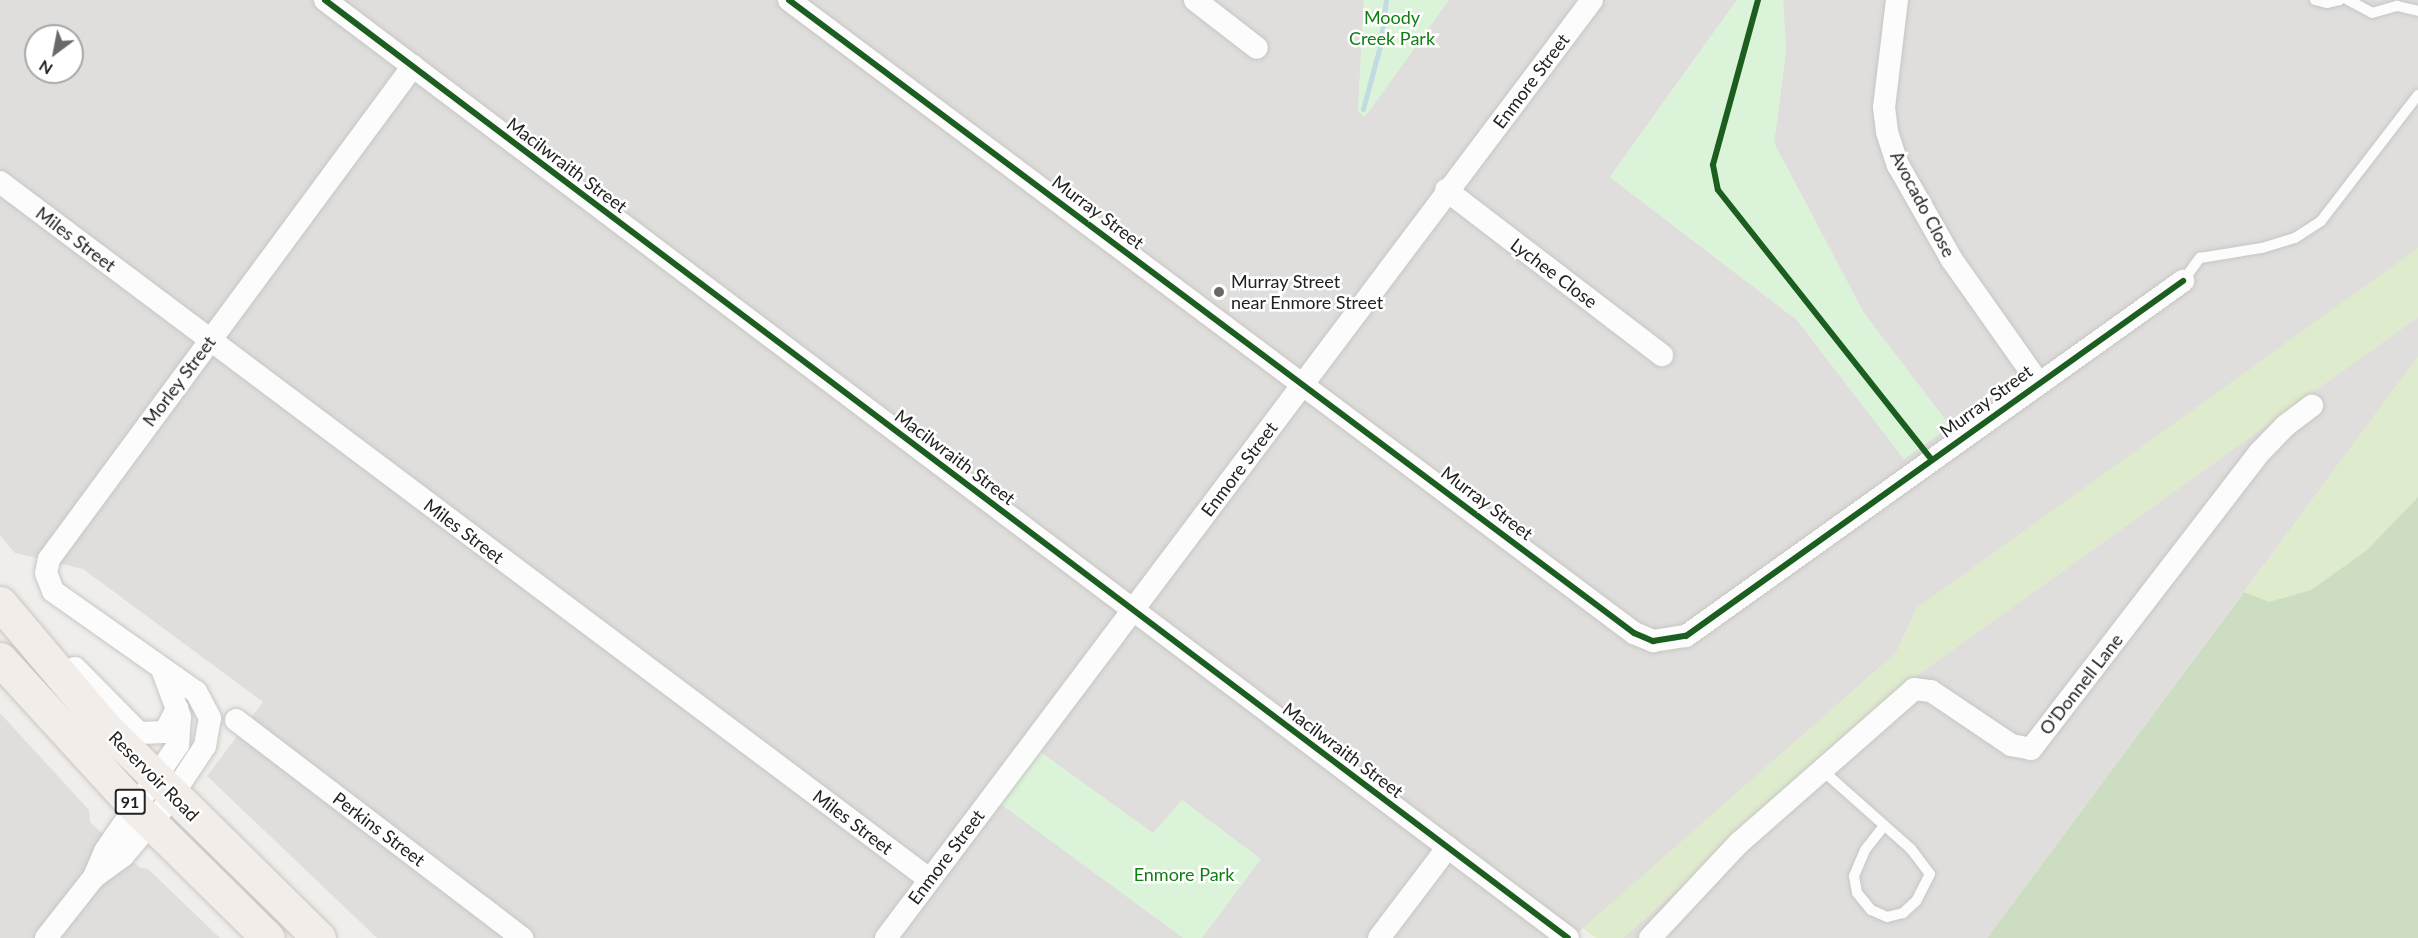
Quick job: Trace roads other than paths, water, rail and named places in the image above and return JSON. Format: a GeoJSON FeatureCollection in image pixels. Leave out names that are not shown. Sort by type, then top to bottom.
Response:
{"type":"FeatureCollection","features":[{"type":"Feature","properties":{"kind":"main road","name":"Reservoir Road"},"geometry":{"type":"LineString","coordinates":[[0,603],[26,636],[164,787],[319,938]]}},
{"type":"Feature","properties":{"kind":"main road","name":"Reservoir Road"},"geometry":{"type":"LineString","coordinates":[[2,663],[144,816],[268,938]]}},
{"type":"Feature","properties":{"kind":"street","name":"Macilwraith Street"},"geometry":{"type":"LineString","coordinates":[[325,0],[1568,938]]}},
{"type":"Feature","properties":{"kind":"street","name":"Murray Street"},"geometry":{"type":"LineString","coordinates":[[789,0],[814,8],[1304,384],[1634,633],[1653,641],[1668,641],[1686,636],[2038,382],[2183,281]]}},
{"type":"Feature","properties":{"kind":"street"},"geometry":{"type":"LineString","coordinates":[[1196,0],[1257,48]]}},
{"type":"Feature","properties":{"kind":"street","name":"Enmore Street"},"geometry":{"type":"LineString","coordinates":[[886,938],[1304,384],[1446,190],[1592,0]]}},
{"type":"Feature","properties":{"kind":"street","name":"Avocado Close"},"geometry":{"type":"LineString","coordinates":[[1897,0],[1884,107],[1887,132],[1898,165],[1977,298],[2038,382]]}},
{"type":"Feature","properties":{"kind":"street","name":"Morley Street"},"geometry":{"type":"LineString","coordinates":[[46,938],[94,877],[114,865],[164,787],[205,746],[210,718],[196,692],[163,672],[59,596],[47,580],[47,566],[67,530],[412,66]]}},
{"type":"Feature","properties":{"kind":"street","name":"Miles Street"},"geometry":{"type":"LineString","coordinates":[[0,182],[929,879]]}},
{"type":"Feature","properties":{"kind":"street","name":"Lychee Close"},"geometry":{"type":"LineString","coordinates":[[1446,190],[1662,355]]}},
{"type":"Feature","properties":{"kind":"street","name":"O'Donnell Lane"},"geometry":{"type":"LineString","coordinates":[[1650,938],[1739,843],[1914,689],[1931,691],[2011,745],[2031,749],[2260,452],[2285,426],[2312,406]]}},
{"type":"Feature","properties":{"kind":"street"},"geometry":{"type":"LineString","coordinates":[[26,636],[63,657],[139,733],[155,736],[165,732],[177,708]]}},
{"type":"Feature","properties":{"kind":"street","name":"Morley Street"},"geometry":{"type":"LineString","coordinates":[[163,672],[177,708],[181,739],[164,787]]}},
{"type":"Feature","properties":{"kind":"street","name":"Perkins Street"},"geometry":{"type":"LineString","coordinates":[[236,720],[522,938]]}},
{"type":"Feature","properties":{"kind":"street"},"geometry":{"type":"LineString","coordinates":[[1379,938],[1448,848]]}},
{"type":"Feature","properties":{"kind":"lane"},"geometry":{"type":"LineString","coordinates":[[2315,0],[2327,3],[2340,0]]}},
{"type":"Feature","properties":{"kind":"lane"},"geometry":{"type":"LineString","coordinates":[[2348,0],[2372,13],[2397,6],[2418,10]]}},
{"type":"Feature","properties":{"kind":"lane"},"geometry":{"type":"LineString","coordinates":[[2183,281],[2200,258],[2262,248],[2295,238],[2321,221],[2418,95]]}},
{"type":"Feature","properties":{"kind":"lane"},"geometry":{"type":"LineString","coordinates":[[1822,770],[1884,826],[1930,874],[1916,901],[1903,914],[1887,917],[1871,910],[1857,893],[1854,876],[1865,850],[1884,826]]}},
{"type":"Feature","properties":{"kind":"waterway"},"geometry":{"type":"LineString","coordinates":[[1363,109],[1380,46],[1386,0]]}},
{"type":"Feature","properties":{"kind":"place","name":"Murray Street near Enmore Street"},"geometry":{"type":"Point","coordinates":[1219,292]}},
{"type":"Feature","properties":{"kind":"park label","name":"Moody Creek Park"},"geometry":{"type":"Point","coordinates":[1392,28]}},
{"type":"Feature","properties":{"kind":"park label","name":"Enmore Park"},"geometry":{"type":"Point","coordinates":[1184,874]}}]}
